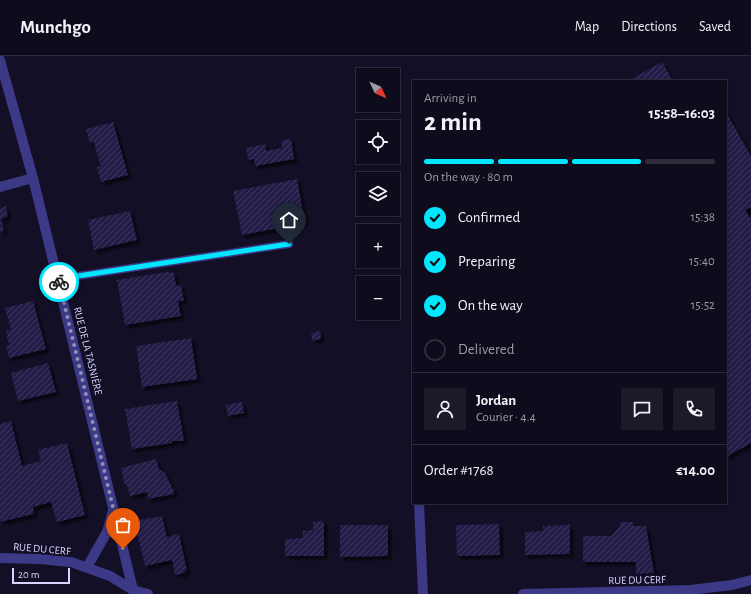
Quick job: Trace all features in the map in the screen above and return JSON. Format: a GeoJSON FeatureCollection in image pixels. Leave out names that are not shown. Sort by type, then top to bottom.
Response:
{"type":"FeatureCollection","features":[{"type":"Feature","properties":{"kind":"street","name":"RUE DE LA TASNIÈRE"},"geometry":{"type":"LineString","coordinates":[[0,60],[33,178],[134,592]]}},
{"type":"Feature","properties":{"kind":"street"},"geometry":{"type":"LineString","coordinates":[[0,187],[33,178]]}},
{"type":"Feature","properties":{"kind":"street"},"geometry":{"type":"LineString","coordinates":[[419,504],[423,594]]}},
{"type":"Feature","properties":{"kind":"street","name":"RUE DE LA TASNIÈRE"},"geometry":{"type":"LineString","coordinates":[[87,567],[107,532],[113,508]]}},
{"type":"Feature","properties":{"kind":"street","name":"RUE DU CERF"},"geometry":{"type":"LineString","coordinates":[[0,558],[63,561],[87,567],[110,576],[134,592],[148,594]]}},
{"type":"Feature","properties":{"kind":"street","name":"RUE DU CERF"},"geometry":{"type":"LineString","coordinates":[[523,594],[690,590],[732,585],[751,580]]}},
{"type":"Feature","properties":{"kind":"lane"},"geometry":{"type":"LineString","coordinates":[[58,279],[289,244]]}},
{"type":"Feature","properties":{"kind":"building"},"geometry":{"type":"Polygon","coordinates":[[[662,62],[672,80],[630,80],[662,62]]]}},
{"type":"Feature","properties":{"kind":"building"},"geometry":{"type":"Polygon","coordinates":[[[727,114],[751,156],[751,207],[745,210],[751,219],[751,443],[727,456],[727,114]]]}},
{"type":"Feature","properties":{"kind":"building"},"geometry":{"type":"Polygon","coordinates":[[[113,122],[128,175],[101,182],[97,167],[101,166],[94,142],[90,143],[86,129],[113,122]]]}},
{"type":"Feature","properties":{"kind":"building"},"geometry":{"type":"Polygon","coordinates":[[[291,139],[294,159],[255,166],[254,159],[248,160],[246,148],[265,144],[266,151],[282,148],[281,141],[291,139]]]}},
{"type":"Feature","properties":{"kind":"building"},"geometry":{"type":"Polygon","coordinates":[[[297,179],[305,223],[242,235],[233,191],[297,179]]]}},
{"type":"Feature","properties":{"kind":"building"},"geometry":{"type":"Polygon","coordinates":[[[6,206],[8,216],[1,219],[4,231],[0,232],[0,208],[6,206]]]}},
{"type":"Feature","properties":{"kind":"building"},"geometry":{"type":"Polygon","coordinates":[[[130,211],[137,240],[94,250],[88,220],[130,211]]]}},
{"type":"Feature","properties":{"kind":"building"},"geometry":{"type":"Polygon","coordinates":[[[167,272],[174,273],[176,286],[181,285],[184,301],[178,301],[181,316],[125,325],[117,280],[167,272]]]}},
{"type":"Feature","properties":{"kind":"building"},"geometry":{"type":"Polygon","coordinates":[[[33,301],[46,349],[9,358],[6,346],[9,345],[6,331],[11,329],[5,308],[33,301]]]}},
{"type":"Feature","properties":{"kind":"building"},"geometry":{"type":"Polygon","coordinates":[[[320,331],[321,339],[312,341],[311,333],[320,331]]]}},
{"type":"Feature","properties":{"kind":"building"},"geometry":{"type":"Polygon","coordinates":[[[191,338],[197,379],[142,387],[136,346],[191,338]]]}},
{"type":"Feature","properties":{"kind":"building"},"geometry":{"type":"Polygon","coordinates":[[[48,363],[56,392],[18,401],[11,373],[48,363]]]}},
{"type":"Feature","properties":{"kind":"building"},"geometry":{"type":"Polygon","coordinates":[[[177,401],[184,441],[172,441],[172,443],[132,449],[125,409],[177,401]]]}},
{"type":"Feature","properties":{"kind":"building"},"geometry":{"type":"Polygon","coordinates":[[[242,402],[244,413],[228,416],[226,405],[242,402]]]}},
{"type":"Feature","properties":{"kind":"building"},"geometry":{"type":"Polygon","coordinates":[[[11,421],[22,466],[41,461],[38,450],[67,443],[85,515],[57,522],[51,502],[33,507],[34,514],[0,522],[0,424],[11,421]]]}},
{"type":"Feature","properties":{"kind":"building"},"geometry":{"type":"Polygon","coordinates":[[[156,459],[159,469],[165,473],[174,494],[148,499],[147,492],[130,496],[127,485],[125,485],[121,468],[156,459]]]}},
{"type":"Feature","properties":{"kind":"building"},"geometry":{"type":"Polygon","coordinates":[[[162,516],[167,537],[179,534],[187,570],[184,571],[185,573],[175,575],[172,560],[145,566],[134,521],[162,516]]]}},
{"type":"Feature","properties":{"kind":"building"},"geometry":{"type":"Polygon","coordinates":[[[324,521],[324,556],[285,556],[285,539],[303,538],[303,531],[313,530],[313,522],[324,521]]]}},
{"type":"Feature","properties":{"kind":"building"},"geometry":{"type":"Polygon","coordinates":[[[620,522],[633,522],[633,526],[646,526],[654,573],[636,574],[636,562],[583,562],[583,536],[611,536],[620,526],[620,522]]]}},
{"type":"Feature","properties":{"kind":"building"},"geometry":{"type":"Polygon","coordinates":[[[499,524],[500,555],[457,556],[456,525],[499,524]]]}},
{"type":"Feature","properties":{"kind":"building"},"geometry":{"type":"Polygon","coordinates":[[[340,525],[388,525],[388,556],[340,557],[340,525]]]}},
{"type":"Feature","properties":{"kind":"building"},"geometry":{"type":"Polygon","coordinates":[[[570,525],[570,554],[525,555],[525,532],[543,531],[543,526],[570,525]]]}},
{"type":"Feature","properties":{"kind":"way so far"},"geometry":{"type":"LineString","coordinates":[[59,282],[123,549]]}},
{"type":"Feature","properties":{"kind":"route"},"geometry":{"type":"LineString","coordinates":[[59,282],[58,279],[289,244]]}}]}
